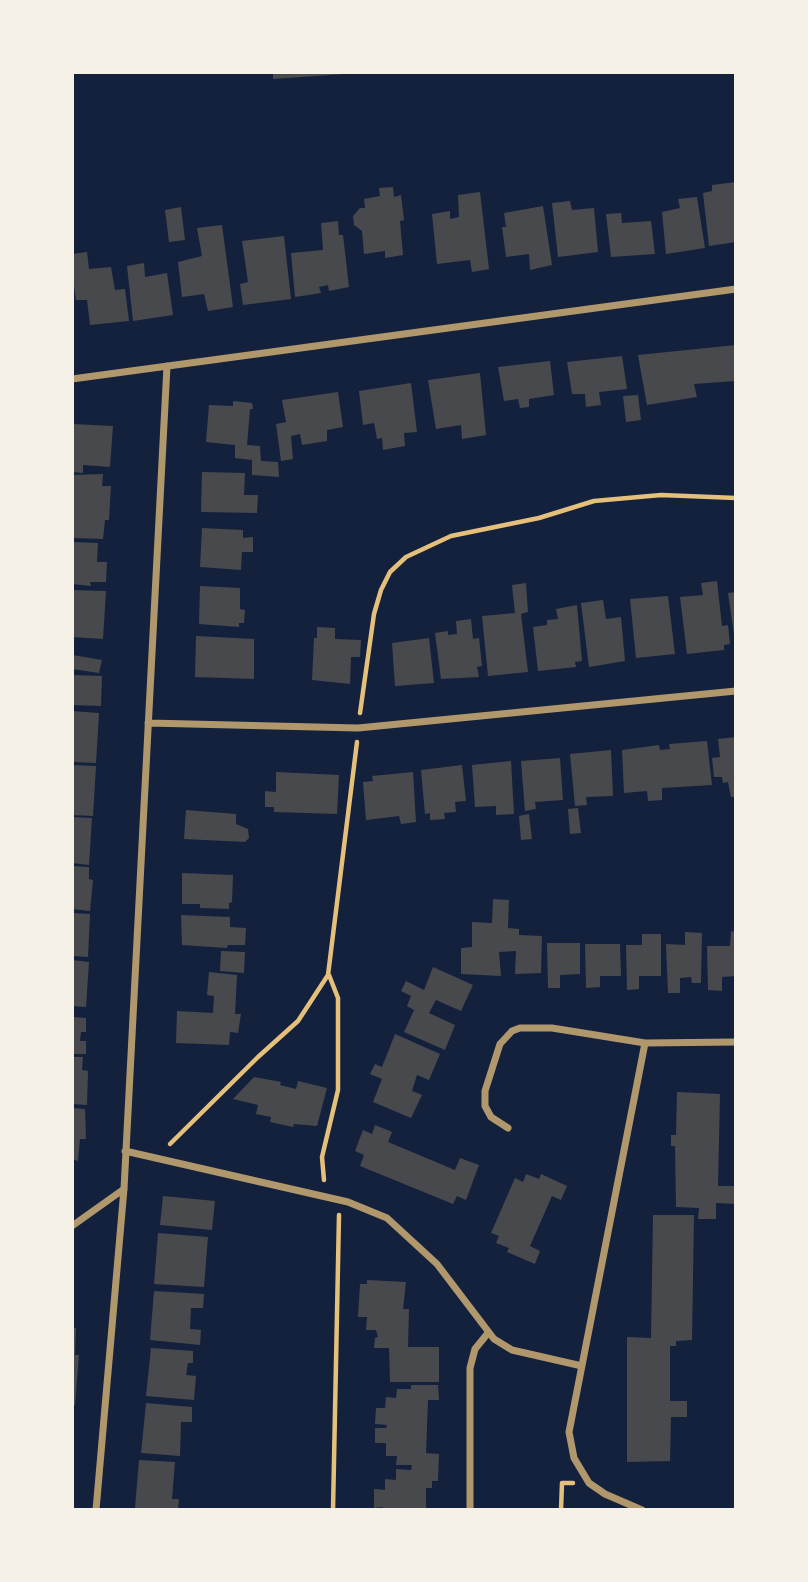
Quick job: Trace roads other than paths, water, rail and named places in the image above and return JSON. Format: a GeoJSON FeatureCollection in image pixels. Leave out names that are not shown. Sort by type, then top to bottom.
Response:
{"type":"FeatureCollection","features":[{"type":"Feature","properties":{"kind":"street"},"geometry":{"type":"LineString","coordinates":[[72,379],[736,289]]}},
{"type":"Feature","properties":{"kind":"street"},"geometry":{"type":"LineString","coordinates":[[96,1510],[124,1189],[167,366]]}},
{"type":"Feature","properties":{"kind":"street"},"geometry":{"type":"LineString","coordinates":[[148,723],[358,728],[736,691]]}},
{"type":"Feature","properties":{"kind":"street"},"geometry":{"type":"LineString","coordinates":[[508,1128],[491,1117],[485,1106],[485,1091],[500,1044],[512,1031],[538,1027],[645,1043],[736,1042]]}},
{"type":"Feature","properties":{"kind":"street"},"geometry":{"type":"LineString","coordinates":[[642,1510],[611,1497],[589,1483],[574,1458],[569,1432],[645,1043]]}},
{"type":"Feature","properties":{"kind":"street"},"geometry":{"type":"LineString","coordinates":[[125,1151],[339,1200],[368,1210],[394,1223],[437,1264],[488,1333],[512,1350],[582,1366]]}},
{"type":"Feature","properties":{"kind":"street"},"geometry":{"type":"LineString","coordinates":[[72,1226],[124,1189]]}},
{"type":"Feature","properties":{"kind":"street"},"geometry":{"type":"LineString","coordinates":[[470,1510],[470,1368],[475,1349],[488,1333]]}}]}
